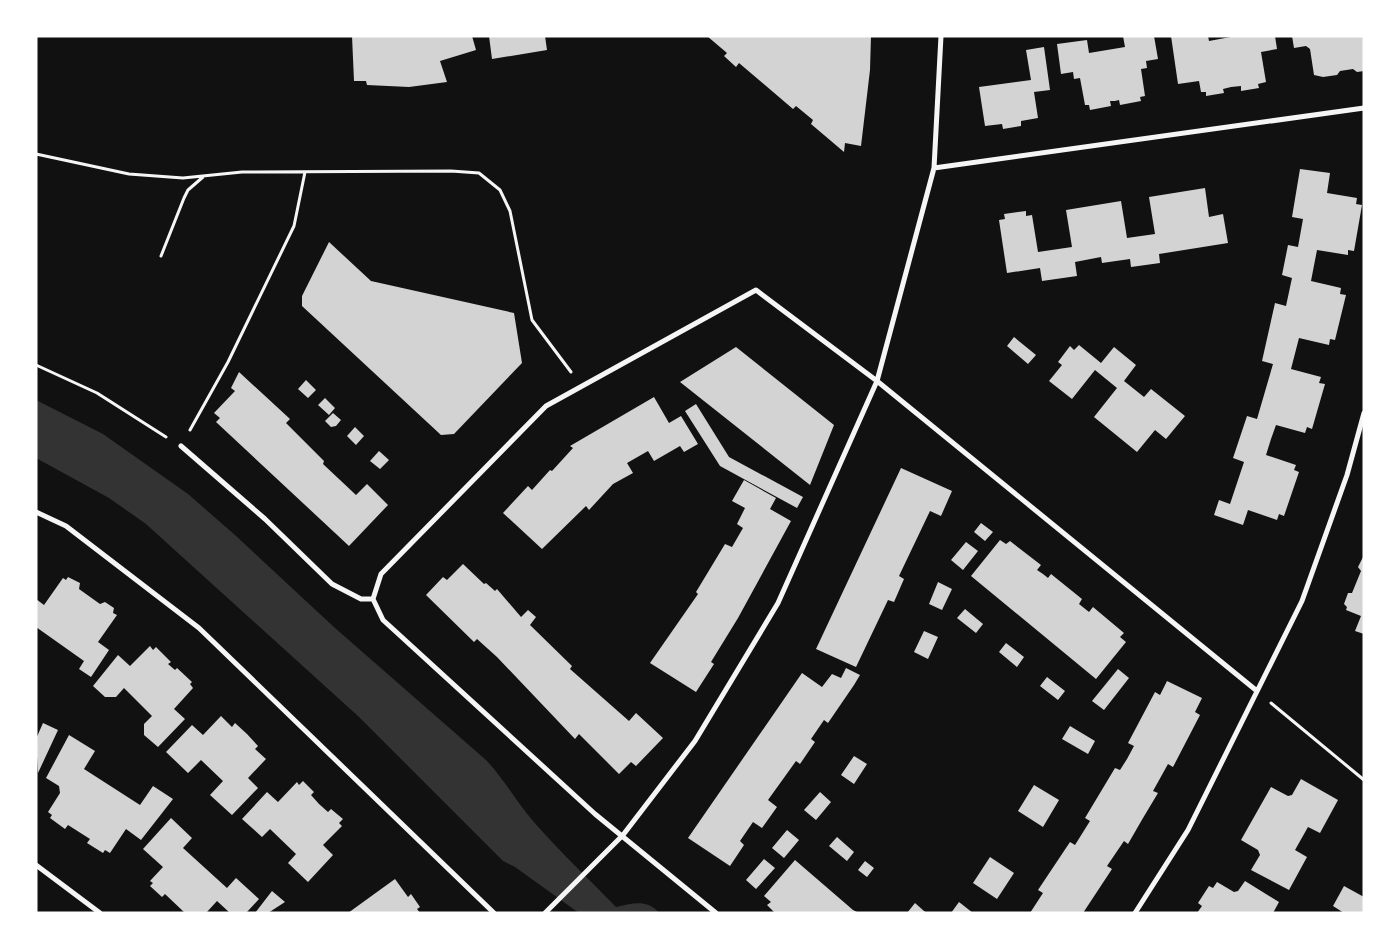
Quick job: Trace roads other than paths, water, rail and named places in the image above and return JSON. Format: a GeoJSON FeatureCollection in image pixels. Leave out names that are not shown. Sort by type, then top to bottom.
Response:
{"type":"FeatureCollection","features":[{"type":"Feature","properties":{"kind":"street"},"geometry":{"type":"LineString","coordinates":[[546,912],[623,835],[695,741],[778,603],[877,381],[934,168],[941,36]]}},
{"type":"Feature","properties":{"kind":"street"},"geometry":{"type":"LineString","coordinates":[[934,168],[1364,108]]}},
{"type":"Feature","properties":{"kind":"street"},"geometry":{"type":"LineString","coordinates":[[716,913],[595,814],[383,620],[373,599],[380,574],[546,406],[756,290],[877,381],[1257,691]]}},
{"type":"Feature","properties":{"kind":"street"},"geometry":{"type":"LineString","coordinates":[[1135,913],[1188,830],[1302,602],[1347,475],[1364,413]]}},
{"type":"Feature","properties":{"kind":"street"},"geometry":{"type":"LineString","coordinates":[[181,446],[265,518],[332,584],[362,599],[373,599]]}},
{"type":"Feature","properties":{"kind":"street"},"geometry":{"type":"LineString","coordinates":[[36,512],[66,526],[199,628],[492,912]]}},
{"type":"Feature","properties":{"kind":"street"},"geometry":{"type":"LineString","coordinates":[[36,866],[100,913]]}}]}
